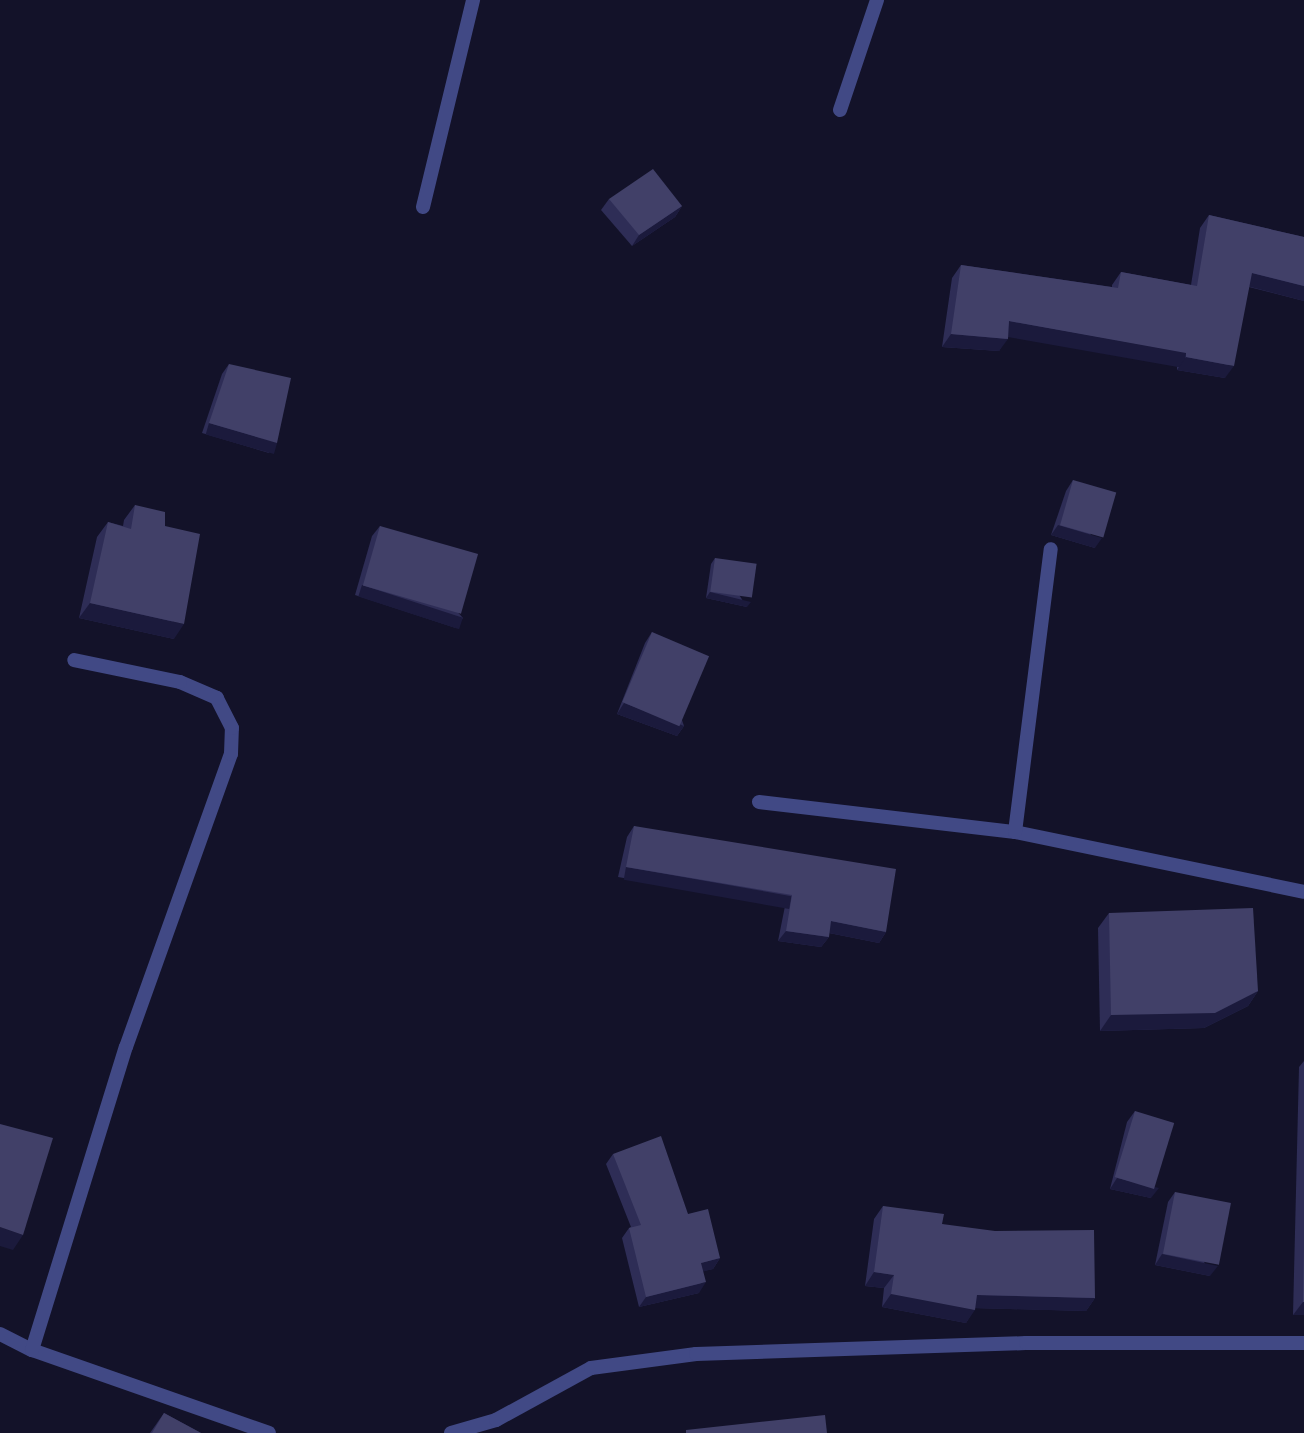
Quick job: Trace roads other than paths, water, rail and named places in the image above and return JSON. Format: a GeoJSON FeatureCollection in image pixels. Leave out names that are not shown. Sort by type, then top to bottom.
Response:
{"type":"FeatureCollection","features":[{"type":"Feature","properties":{"kind":"street"},"geometry":{"type":"LineString","coordinates":[[423,207],[473,0]]}},
{"type":"Feature","properties":{"kind":"street"},"geometry":{"type":"LineString","coordinates":[[840,110],[877,0]]}},
{"type":"Feature","properties":{"kind":"street"},"geometry":{"type":"LineString","coordinates":[[1015,832],[1051,548]]}},
{"type":"Feature","properties":{"kind":"street"},"geometry":{"type":"LineString","coordinates":[[32,1350],[126,1046],[230,754],[232,728],[217,698],[180,682],[74,660]]}},
{"type":"Feature","properties":{"kind":"street"},"geometry":{"type":"LineString","coordinates":[[759,802],[1015,832],[1304,892]]}},
{"type":"Feature","properties":{"kind":"street"},"geometry":{"type":"LineString","coordinates":[[0,1334],[32,1350],[269,1433]]}},
{"type":"Feature","properties":{"kind":"street"},"geometry":{"type":"LineString","coordinates":[[451,1433],[496,1420],[591,1368],[696,1354],[1026,1343],[1304,1343]]}}]}
